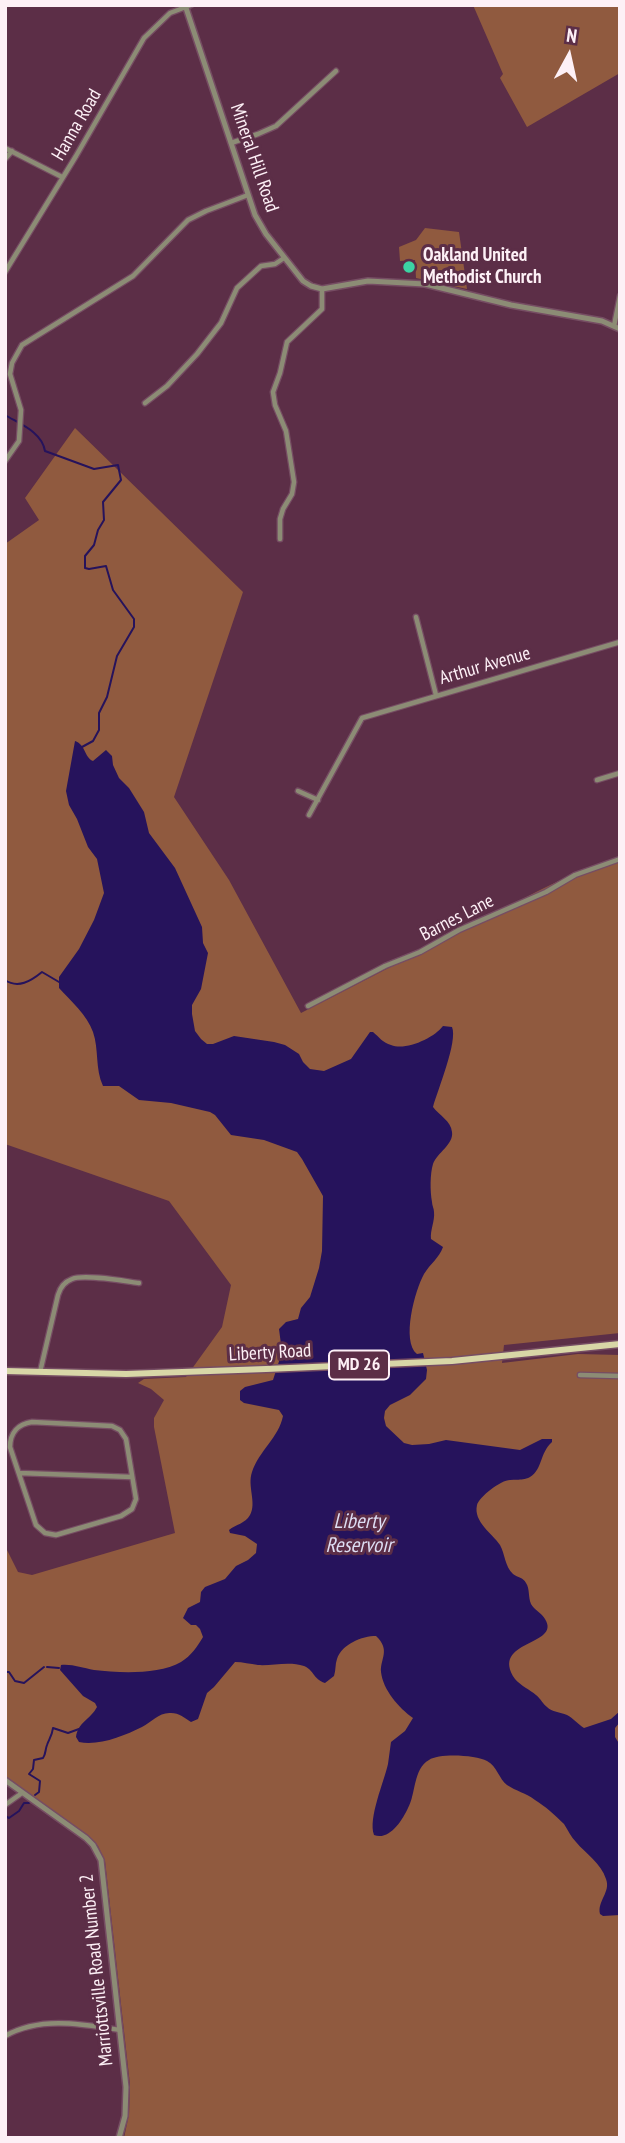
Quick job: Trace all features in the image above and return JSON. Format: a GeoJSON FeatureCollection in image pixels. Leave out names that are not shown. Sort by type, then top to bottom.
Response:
{"type":"FeatureCollection","features":[{"type":"Feature","properties":{"kind":"main road","name":"Liberty Road"},"geometry":{"type":"LineString","coordinates":[[5,1371],[139,1374],[452,1361],[620,1344]]}},
{"type":"Feature","properties":{"kind":"street","name":"Mineral Hill Road"},"geometry":{"type":"LineString","coordinates":[[187,6],[248,195],[261,227],[303,281],[323,289]]}},
{"type":"Feature","properties":{"kind":"street","name":"Hanna Road"},"geometry":{"type":"LineString","coordinates":[[5,272],[144,38],[170,13],[187,6]]}},
{"type":"Feature","properties":{"kind":"street"},"geometry":{"type":"LineString","coordinates":[[231,143],[276,126],[336,71]]}},
{"type":"Feature","properties":{"kind":"street"},"geometry":{"type":"LineString","coordinates":[[5,148],[62,177]]}},
{"type":"Feature","properties":{"kind":"street"},"geometry":{"type":"LineString","coordinates":[[5,159],[12,151]]}},
{"type":"Feature","properties":{"kind":"street"},"geometry":{"type":"LineString","coordinates":[[5,461],[16,448],[20,433],[22,418],[10,374],[12,363],[22,345],[132,276],[188,220],[248,195]]}},
{"type":"Feature","properties":{"kind":"street"},"geometry":{"type":"LineString","coordinates":[[145,402],[167,386],[202,347],[226,314],[237,288],[261,266],[275,264],[284,258]]}},
{"type":"Feature","properties":{"kind":"street"},"geometry":{"type":"LineString","coordinates":[[281,539],[280,519],[293,491],[294,477],[286,430],[273,393],[287,342],[322,309],[323,289],[368,281],[417,283],[617,327],[620,296]]}},
{"type":"Feature","properties":{"kind":"street"},"geometry":{"type":"LineString","coordinates":[[416,617],[436,695]]}},
{"type":"Feature","properties":{"kind":"street","name":"Arthur Avenue"},"geometry":{"type":"LineString","coordinates":[[318,800],[362,718],[620,642]]}},
{"type":"Feature","properties":{"kind":"street"},"geometry":{"type":"LineString","coordinates":[[597,780],[620,773]]}},
{"type":"Feature","properties":{"kind":"street"},"geometry":{"type":"LineString","coordinates":[[298,791],[318,800],[309,814]]}},
{"type":"Feature","properties":{"kind":"street","name":"Barnes Lane"},"geometry":{"type":"LineString","coordinates":[[308,1006],[575,875],[620,859]]}},
{"type":"Feature","properties":{"kind":"street"},"geometry":{"type":"LineString","coordinates":[[40,1372],[58,1296],[66,1282],[81,1277],[139,1283]]}},
{"type":"Feature","properties":{"kind":"street"},"geometry":{"type":"LineString","coordinates":[[580,1375],[620,1376]]}},
{"type":"Feature","properties":{"kind":"street"},"geometry":{"type":"LineString","coordinates":[[32,1422],[117,1427],[126,1440],[136,1499],[127,1514],[56,1535],[45,1533],[36,1525],[19,1473],[8,1439],[20,1426],[32,1422]]}},
{"type":"Feature","properties":{"kind":"street"},"geometry":{"type":"LineString","coordinates":[[19,1473],[132,1477]]}},
{"type":"Feature","properties":{"kind":"street","name":"Marriottsville Road Number 2"},"geometry":{"type":"LineString","coordinates":[[5,1780],[86,1838],[93,1844],[101,1860],[126,2103],[119,2138]]}},
{"type":"Feature","properties":{"kind":"street"},"geometry":{"type":"LineString","coordinates":[[5,1805],[22,1793]]}},
{"type":"Feature","properties":{"kind":"street"},"geometry":{"type":"LineString","coordinates":[[5,2036],[34,2025],[48,2023],[120,2030]]}},
{"type":"Feature","properties":{"kind":"shaded area"},"geometry":{"type":"Polygon","coordinates":[[[473,5],[620,5],[620,73],[527,127],[500,78],[503,74],[473,5]]]}},
{"type":"Feature","properties":{"kind":"shaded area"},"geometry":{"type":"Polygon","coordinates":[[[425,228],[459,232],[467,289],[416,278],[415,260],[400,261],[399,247],[416,240],[425,228]]]}},
{"type":"Feature","properties":{"kind":"shaded area"},"geometry":{"type":"Polygon","coordinates":[[[75,428],[243,592],[174,797],[229,880],[301,1013],[538,891],[575,873],[620,857],[620,1333],[504,1345],[502,1363],[578,1354],[620,1355],[620,2138],[124,2138],[129,2114],[130,2085],[105,1861],[98,1846],[89,1837],[5,1776],[5,1546],[18,1572],[32,1575],[175,1533],[154,1427],[154,1418],[164,1400],[138,1383],[144,1379],[186,1377],[222,1327],[231,1285],[169,1201],[5,1144],[5,544],[39,520],[25,498],[75,428]]]}},
{"type":"Feature","properties":{"kind":"water","name":"Liberty Reservoir"},"geometry":{"type":"Polygon","coordinates":[[[75,741],[93,761],[106,750],[112,756],[119,778],[129,788],[144,812],[149,833],[175,868],[202,927],[203,943],[208,953],[201,989],[192,1005],[192,1014],[195,1031],[207,1044],[234,1036],[274,1042],[299,1054],[310,1069],[324,1071],[351,1059],[370,1032],[388,1044],[404,1046],[427,1039],[443,1026],[452,1027],[450,1054],[433,1107],[447,1121],[452,1132],[450,1141],[433,1164],[431,1178],[434,1215],[431,1239],[443,1247],[420,1281],[410,1327],[412,1347],[417,1354],[423,1353],[426,1379],[410,1395],[390,1405],[384,1418],[386,1426],[404,1443],[412,1445],[446,1440],[520,1450],[542,1439],[552,1439],[534,1474],[496,1486],[479,1502],[477,1511],[481,1522],[500,1545],[510,1571],[526,1583],[531,1604],[544,1617],[548,1628],[544,1634],[511,1657],[510,1666],[515,1679],[549,1709],[567,1715],[584,1728],[611,1719],[620,1711],[615,1737],[620,1745],[620,1915],[600,1914],[600,1905],[607,1888],[606,1879],[601,1868],[574,1840],[564,1824],[539,1802],[507,1785],[493,1766],[482,1759],[449,1756],[429,1760],[417,1775],[411,1802],[399,1824],[390,1833],[374,1835],[373,1819],[391,1742],[405,1731],[413,1718],[397,1704],[382,1679],[384,1650],[376,1636],[359,1639],[343,1649],[337,1659],[334,1676],[325,1683],[304,1666],[235,1662],[207,1693],[198,1719],[191,1722],[174,1713],[167,1713],[111,1739],[87,1743],[79,1742],[76,1737],[79,1728],[97,1707],[83,1696],[60,1670],[61,1665],[138,1672],[161,1669],[181,1662],[194,1651],[203,1637],[196,1625],[191,1625],[183,1618],[188,1608],[200,1602],[201,1592],[205,1587],[225,1579],[236,1566],[256,1553],[257,1544],[245,1536],[230,1533],[229,1530],[250,1515],[253,1505],[252,1472],[281,1424],[283,1416],[279,1410],[244,1403],[240,1400],[240,1391],[245,1387],[273,1380],[282,1352],[279,1329],[286,1322],[298,1319],[301,1308],[310,1297],[322,1251],[323,1196],[297,1152],[264,1140],[231,1135],[210,1112],[171,1103],[139,1100],[119,1086],[103,1086],[95,1039],[90,1026],[59,988],[59,977],[79,949],[104,893],[97,859],[88,847],[69,805],[66,791],[75,741]]]}},
{"type":"Feature","properties":{"kind":"waterway"},"geometry":{"type":"LineString","coordinates":[[5,415],[35,434],[45,451],[94,469],[118,465],[121,480],[103,502],[104,520],[94,545],[85,556],[85,568],[106,566],[113,590],[134,619],[134,627],[117,656],[107,697],[99,713],[99,730],[93,741],[82,747]]}},
{"type":"Feature","properties":{"kind":"waterway"},"geometry":{"type":"LineString","coordinates":[[5,980],[20,984],[42,972],[59,982]]}},
{"type":"Feature","properties":{"kind":"waterway"},"geometry":{"type":"LineString","coordinates":[[5,1672],[9,1672],[15,1681],[24,1683],[44,1667]]}},
{"type":"Feature","properties":{"kind":"waterway"},"geometry":{"type":"LineString","coordinates":[[47,1667],[59,1668]]}},
{"type":"Feature","properties":{"kind":"waterway"},"geometry":{"type":"LineString","coordinates":[[35,1795],[39,1792],[40,1781],[29,1774],[34,1760],[43,1758],[53,1728],[68,1733],[79,1729]]}},
{"type":"Feature","properties":{"kind":"waterway"},"geometry":{"type":"LineString","coordinates":[[5,1816],[9,1818],[19,1811],[24,1803],[29,1803]]}},
{"type":"Feature","properties":{"kind":"place","name":"Oakland United Methodist Church"},"geometry":{"type":"Point","coordinates":[409,267]}}]}
